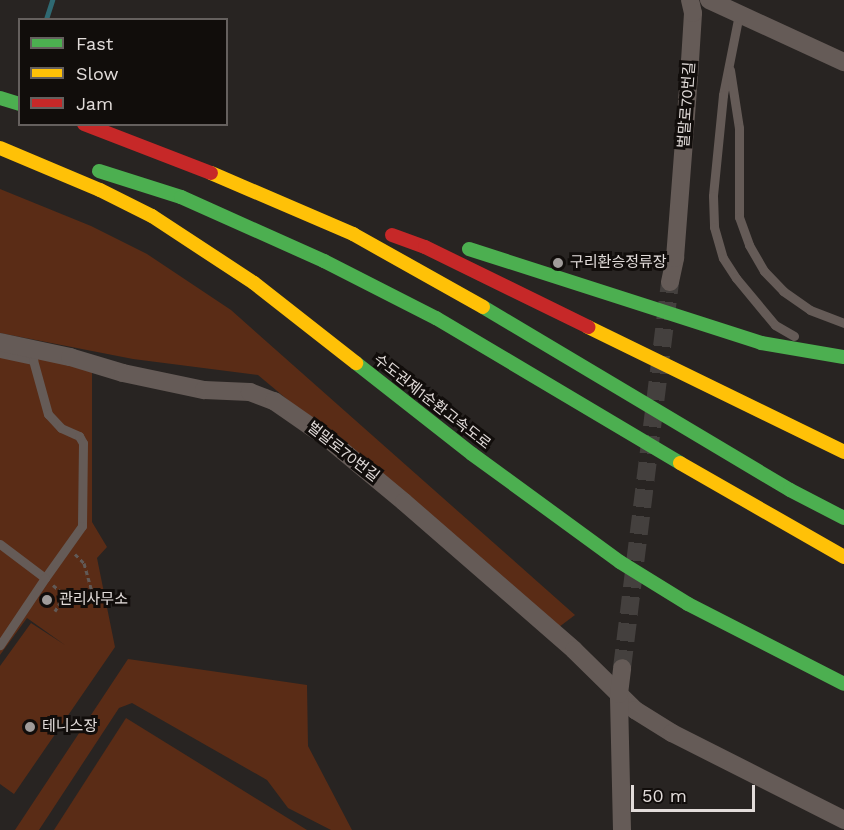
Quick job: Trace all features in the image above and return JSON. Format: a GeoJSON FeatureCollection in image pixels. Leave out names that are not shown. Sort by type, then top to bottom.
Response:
{"type":"FeatureCollection","features":[{"type":"Feature","properties":{"kind":"highway"},"geometry":{"type":"LineString","coordinates":[[0,98],[18,103]]}},
{"type":"Feature","properties":{"kind":"highway"},"geometry":{"type":"LineString","coordinates":[[90,126],[286,190]]}},
{"type":"Feature","properties":{"kind":"highway"},"geometry":{"type":"LineString","coordinates":[[105,131],[425,247],[844,452]]}},
{"type":"Feature","properties":{"kind":"highway"},"geometry":{"type":"LineString","coordinates":[[105,131],[288,205],[414,266],[790,490],[844,518]]}},
{"type":"Feature","properties":{"kind":"highway"},"geometry":{"type":"LineString","coordinates":[[0,140],[181,197],[324,261],[446,324],[748,504],[844,556]]}},
{"type":"Feature","properties":{"kind":"highway","name":"수도권제1순환고속도로"},"geometry":{"type":"LineString","coordinates":[[0,148],[100,190],[152,216],[254,283],[481,461],[620,562],[688,604],[844,684]]}},
{"type":"Feature","properties":{"kind":"highway"},"geometry":{"type":"LineString","coordinates":[[388,223],[761,343],[844,357]]}},
{"type":"Feature","properties":{"kind":"street","name":"벌말로70번길"},"geometry":{"type":"LineString","coordinates":[[670,282],[675,258],[691,51],[693,13],[690,0]]}},
{"type":"Feature","properties":{"kind":"street"},"geometry":{"type":"LineString","coordinates":[[709,0],[844,62]]}},
{"type":"Feature","properties":{"kind":"street","name":"벌말로70번길"},"geometry":{"type":"LineString","coordinates":[[0,342],[70,357],[123,373],[204,390],[249,392],[274,401],[327,438],[404,502],[574,650],[635,710],[672,733],[844,820]]}},
{"type":"Feature","properties":{"kind":"street"},"geometry":{"type":"LineString","coordinates":[[622,668],[619,694],[622,830]]}},
{"type":"Feature","properties":{"kind":"lane"},"geometry":{"type":"LineString","coordinates":[[740,14],[723,95],[713,196],[714,227],[723,258],[775,325],[820,353]]}},
{"type":"Feature","properties":{"kind":"lane"},"geometry":{"type":"LineString","coordinates":[[729,65],[740,128],[739,217],[749,245],[764,271],[783,291],[810,310],[844,323]]}},
{"type":"Feature","properties":{"kind":"lane"},"geometry":{"type":"LineString","coordinates":[[0,353],[33,360],[48,414],[61,428],[79,436],[83,442],[82,526],[0,645]]}},
{"type":"Feature","properties":{"kind":"lane"},"geometry":{"type":"LineString","coordinates":[[0,544],[45,578]]}},
{"type":"Feature","properties":{"kind":"path"},"geometry":{"type":"LineString","coordinates":[[67,546],[84,563],[96,606]]}},
{"type":"Feature","properties":{"kind":"path"},"geometry":{"type":"LineString","coordinates":[[45,578],[65,595],[55,611]]}},
{"type":"Feature","properties":{"kind":"shaded area"},"geometry":{"type":"Polygon","coordinates":[[[0,189],[91,226],[147,254],[231,310],[575,615],[559,627],[258,375],[133,359],[0,333],[0,189]]]}},
{"type":"Feature","properties":{"kind":"shaded area"},"geometry":{"type":"Polygon","coordinates":[[[0,345],[92,366],[92,522],[107,547],[97,558],[115,647],[14,794],[0,784],[0,666],[31,623],[65,645],[27,618],[0,655],[0,345]]]}},
{"type":"Feature","properties":{"kind":"shaded area"},"geometry":{"type":"Polygon","coordinates":[[[128,659],[307,685],[308,746],[352,830],[331,830],[288,808],[267,780],[132,703],[119,708],[39,830],[15,830],[128,659]]]}},
{"type":"Feature","properties":{"kind":"shaded area"},"geometry":{"type":"Polygon","coordinates":[[[126,718],[307,830],[54,830],[126,718]]]}},
{"type":"Feature","properties":{"kind":"waterway"},"geometry":{"type":"LineString","coordinates":[[46,18],[52,0]]}},
{"type":"Feature","properties":{"kind":"tunnel"},"geometry":{"type":"LineString","coordinates":[[622,668],[670,282]]}},
{"type":"Feature","properties":{"kind":"traffic: fast"},"geometry":{"type":"LineString","coordinates":[[0,98],[18,103]]}},
{"type":"Feature","properties":{"kind":"traffic: fast"},"geometry":{"type":"LineString","coordinates":[[99,171],[181,197],[324,261],[436,318],[680,463]]}},
{"type":"Feature","properties":{"kind":"traffic: fast"},"geometry":{"type":"LineString","coordinates":[[469,249],[761,343],[844,357]]}},
{"type":"Feature","properties":{"kind":"traffic: fast"},"geometry":{"type":"LineString","coordinates":[[483,307],[790,490],[844,518]]}},
{"type":"Feature","properties":{"kind":"traffic: fast"},"geometry":{"type":"LineString","coordinates":[[356,363],[472,454],[620,562],[688,604],[844,684]]}},
{"type":"Feature","properties":{"kind":"traffic: slow"},"geometry":{"type":"LineString","coordinates":[[0,148],[100,190],[152,216],[254,283],[356,363]]}},
{"type":"Feature","properties":{"kind":"traffic: slow"},"geometry":{"type":"LineString","coordinates":[[211,173],[353,234],[483,307]]}},
{"type":"Feature","properties":{"kind":"traffic: slow"},"geometry":{"type":"LineString","coordinates":[[588,327],[844,452]]}},
{"type":"Feature","properties":{"kind":"traffic: slow"},"geometry":{"type":"LineString","coordinates":[[680,463],[844,557]]}},
{"type":"Feature","properties":{"kind":"traffic: jam"},"geometry":{"type":"LineString","coordinates":[[89,126],[211,173]]}},
{"type":"Feature","properties":{"kind":"traffic: jam"},"geometry":{"type":"LineString","coordinates":[[392,235],[425,247],[588,327]]}},
{"type":"Feature","properties":{"kind":"place","name":"구리환승정류장"},"geometry":{"type":"Point","coordinates":[558,263]}},
{"type":"Feature","properties":{"kind":"place","name":"관리사무소"},"geometry":{"type":"Point","coordinates":[47,600]}},
{"type":"Feature","properties":{"kind":"place","name":"테니스장"},"geometry":{"type":"Point","coordinates":[30,727]}}]}
